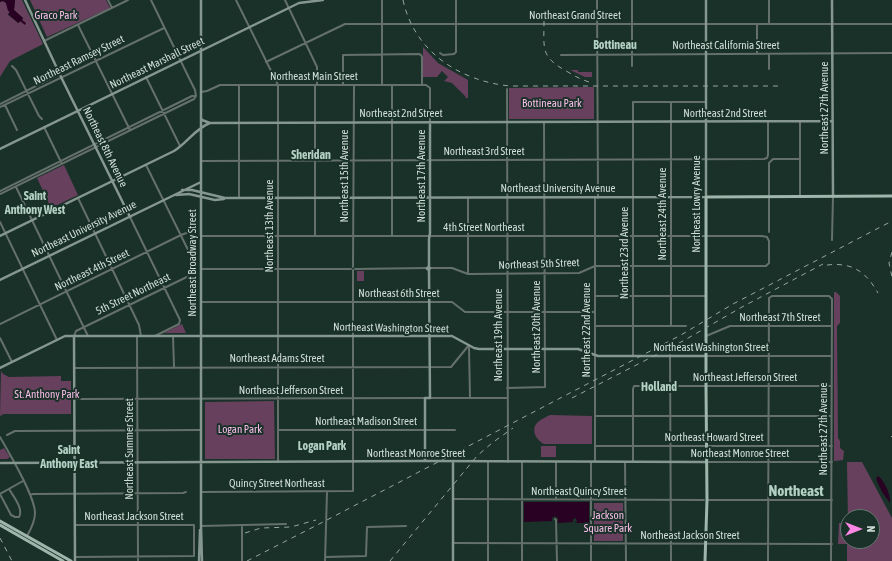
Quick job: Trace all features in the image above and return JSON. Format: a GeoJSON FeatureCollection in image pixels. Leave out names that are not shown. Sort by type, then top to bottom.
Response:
{"type":"FeatureCollection","features":[{"type":"Feature","properties":{"kind":"main road","name":"Northeast University Avenue"},"geometry":{"type":"LineString","coordinates":[[706,197],[892,196]]}},
{"type":"Feature","properties":{"kind":"main road","name":"Northeast Lowry Avenue"},"geometry":{"type":"LineString","coordinates":[[706,197],[706,561]]}},
{"type":"Feature","properties":{"kind":"main road"},"geometry":{"type":"LineString","coordinates":[[0,521],[62,561]]}},
{"type":"Feature","properties":{"kind":"main road"},"geometry":{"type":"LineString","coordinates":[[0,525],[71,561]]}},
{"type":"Feature","properties":{"kind":"street","name":"Northeast 8th Avenue"},"geometry":{"type":"LineString","coordinates":[[26,0],[44,41],[180,320],[180,322],[154,336]]}},
{"type":"Feature","properties":{"kind":"street"},"geometry":{"type":"LineString","coordinates":[[108,0],[112,8]]}},
{"type":"Feature","properties":{"kind":"street"},"geometry":{"type":"LineString","coordinates":[[44,41],[128,0]]}},
{"type":"Feature","properties":{"kind":"street"},"geometry":{"type":"LineString","coordinates":[[0,191],[61,163],[192,96],[196,96],[195,90],[151,0]]}},
{"type":"Feature","properties":{"kind":"street","name":"Northeast Broadway Street"},"geometry":{"type":"LineString","coordinates":[[201,0],[202,561]]}},
{"type":"Feature","properties":{"kind":"street","name":"Northeast 13th Avenue"},"geometry":{"type":"LineString","coordinates":[[236,0],[278,85],[278,462]]}},
{"type":"Feature","properties":{"kind":"street"},"geometry":{"type":"LineString","coordinates":[[285,0],[317,66],[315,236]]}},
{"type":"Feature","properties":{"kind":"street","name":"Northeast Marshall Street"},"geometry":{"type":"LineString","coordinates":[[0,149],[180,60],[302,2],[323,0]]}},
{"type":"Feature","properties":{"kind":"street"},"geometry":{"type":"LineString","coordinates":[[382,0],[382,84]]}},
{"type":"Feature","properties":{"kind":"street"},"geometry":{"type":"LineString","coordinates":[[440,53],[444,55],[456,53],[456,0]]}},
{"type":"Feature","properties":{"kind":"street","name":"Northeast 22nd Avenue"},"geometry":{"type":"LineString","coordinates":[[595,461],[595,236],[598,160],[597,0]]}},
{"type":"Feature","properties":{"kind":"street"},"geometry":{"type":"LineString","coordinates":[[632,0],[632,66]]}},
{"type":"Feature","properties":{"kind":"street","name":"Northeast Lowry Avenue"},"geometry":{"type":"LineString","coordinates":[[706,0],[706,197]]}},
{"type":"Feature","properties":{"kind":"street"},"geometry":{"type":"LineString","coordinates":[[768,0],[769,24]]}},
{"type":"Feature","properties":{"kind":"street","name":"Northeast 27th Avenue"},"geometry":{"type":"LineString","coordinates":[[832,0],[832,240]]}},
{"type":"Feature","properties":{"kind":"street"},"geometry":{"type":"LineString","coordinates":[[756,54],[757,24]]}},
{"type":"Feature","properties":{"kind":"street","name":"Northeast Grand Street"},"geometry":{"type":"LineString","coordinates":[[266,62],[343,25],[892,24]]}},
{"type":"Feature","properties":{"kind":"street"},"geometry":{"type":"LineString","coordinates":[[78,25],[129,129]]}},
{"type":"Feature","properties":{"kind":"street","name":"Northeast Ramsey Street"},"geometry":{"type":"LineString","coordinates":[[0,107],[27,92],[164,28]]}},
{"type":"Feature","properties":{"kind":"street"},"geometry":{"type":"LineString","coordinates":[[343,84],[343,55],[382,54],[421,55],[422,85]]}},
{"type":"Feature","properties":{"kind":"street"},"geometry":{"type":"LineString","coordinates":[[769,54],[769,69]]}},
{"type":"Feature","properties":{"kind":"street","name":"Northeast California Street"},"geometry":{"type":"LineString","coordinates":[[561,55],[892,54]]}},
{"type":"Feature","properties":{"kind":"street"},"geometry":{"type":"LineString","coordinates":[[12,66],[16,70],[38,116],[42,119]]}},
{"type":"Feature","properties":{"kind":"street"},"geometry":{"type":"LineString","coordinates":[[146,77],[180,147]]}},
{"type":"Feature","properties":{"kind":"street","name":"Northeast Main Street"},"geometry":{"type":"LineString","coordinates":[[201,92],[220,85],[382,84],[429,86]]}},
{"type":"Feature","properties":{"kind":"street"},"geometry":{"type":"LineString","coordinates":[[240,85],[240,198]]}},
{"type":"Feature","properties":{"kind":"street","name":"Northeast 15th Avenue"},"geometry":{"type":"LineString","coordinates":[[353,491],[354,85]]}},
{"type":"Feature","properties":{"kind":"street"},"geometry":{"type":"LineString","coordinates":[[392,85],[392,236]]}},
{"type":"Feature","properties":{"kind":"street","name":"Northeast 17th Avenue"},"geometry":{"type":"LineString","coordinates":[[429,86],[430,398]]}},
{"type":"Feature","properties":{"kind":"street","name":"Northeast 19th Avenue"},"geometry":{"type":"LineString","coordinates":[[507,89],[506,236],[508,462]]}},
{"type":"Feature","properties":{"kind":"street","name":"Northeast 23rd Avenue"},"geometry":{"type":"LineString","coordinates":[[633,356],[633,102],[671,102]]}},
{"type":"Feature","properties":{"kind":"street"},"geometry":{"type":"LineString","coordinates":[[671,102],[705,102]]}},
{"type":"Feature","properties":{"kind":"street","name":"Northeast 24th Avenue"},"geometry":{"type":"LineString","coordinates":[[671,102],[671,326]]}},
{"type":"Feature","properties":{"kind":"street"},"geometry":{"type":"LineString","coordinates":[[4,104],[17,130]]}},
{"type":"Feature","properties":{"kind":"street"},"geometry":{"type":"LineString","coordinates":[[201,118],[202,120],[210,123]]}},
{"type":"Feature","properties":{"kind":"street"},"geometry":{"type":"LineString","coordinates":[[800,121],[800,196]]}},
{"type":"Feature","properties":{"kind":"street","name":"Northeast 2nd Street"},"geometry":{"type":"LineString","coordinates":[[0,236],[180,147],[201,128],[210,123],[832,121]]}},
{"type":"Feature","properties":{"kind":"street","name":"Northeast 20th Avenue"},"geometry":{"type":"LineString","coordinates":[[507,388],[545,387],[544,122]]}},
{"type":"Feature","properties":{"kind":"street","name":"Northeast 3rd Street"},"geometry":{"type":"LineString","coordinates":[[201,161],[706,160],[767,158],[768,122]]}},
{"type":"Feature","properties":{"kind":"street"},"geometry":{"type":"LineString","coordinates":[[44,127],[61,163]]}},
{"type":"Feature","properties":{"kind":"street"},"geometry":{"type":"LineString","coordinates":[[769,232],[770,161],[773,159],[800,159]]}},
{"type":"Feature","properties":{"kind":"street"},"geometry":{"type":"LineString","coordinates":[[146,165],[181,235]]}},
{"type":"Feature","properties":{"kind":"street"},"geometry":{"type":"LineString","coordinates":[[182,190],[201,182]]}},
{"type":"Feature","properties":{"kind":"street"},"geometry":{"type":"LineString","coordinates":[[0,194],[15,185]]}},
{"type":"Feature","properties":{"kind":"street"},"geometry":{"type":"LineString","coordinates":[[15,185],[89,336]]}},
{"type":"Feature","properties":{"kind":"street","name":"Northeast University Avenue"},"geometry":{"type":"LineString","coordinates":[[0,280],[175,195],[182,190],[187,189],[225,198],[706,197]]}},
{"type":"Feature","properties":{"kind":"street","name":"Northeast University Avenue"},"geometry":{"type":"LineString","coordinates":[[175,195],[186,194],[215,200],[225,198]]}},
{"type":"Feature","properties":{"kind":"street"},"geometry":{"type":"LineString","coordinates":[[78,198],[130,305],[142,336]]}},
{"type":"Feature","properties":{"kind":"street"},"geometry":{"type":"LineString","coordinates":[[468,198],[468,274]]}},
{"type":"Feature","properties":{"kind":"street"},"geometry":{"type":"LineString","coordinates":[[0,222],[57,340],[0,368]]}},
{"type":"Feature","properties":{"kind":"street","name":"Northeast 4th Street"},"geometry":{"type":"LineString","coordinates":[[0,324],[192,231]]}},
{"type":"Feature","properties":{"kind":"street","name":"5th Street Northeast"},"geometry":{"type":"LineString","coordinates":[[74,336],[76,331],[195,273],[196,266],[181,235]]}},
{"type":"Feature","properties":{"kind":"street","name":"4th Street Northeast"},"geometry":{"type":"LineString","coordinates":[[201,236],[762,236],[767,237],[769,241],[769,259],[767,265]]}},
{"type":"Feature","properties":{"kind":"street","name":"Northeast 5th Street"},"geometry":{"type":"LineString","coordinates":[[201,269],[452,268],[468,274],[545,274],[579,273],[595,266],[767,265]]}},
{"type":"Feature","properties":{"kind":"street"},"geometry":{"type":"LineString","coordinates":[[595,296],[705,296]]}},
{"type":"Feature","properties":{"kind":"street","name":"Northeast 27th Avenue"},"geometry":{"type":"LineString","coordinates":[[769,326],[770,297],[831,297],[831,561]]}},
{"type":"Feature","properties":{"kind":"street","name":"Northeast 6th Street"},"geometry":{"type":"LineString","coordinates":[[201,302],[452,302],[465,312],[595,312]]}},
{"type":"Feature","properties":{"kind":"street"},"geometry":{"type":"LineString","coordinates":[[595,326],[686,326]]}},
{"type":"Feature","properties":{"kind":"street","name":"Northeast 7th Street"},"geometry":{"type":"LineString","coordinates":[[706,336],[728,326],[832,326]]}},
{"type":"Feature","properties":{"kind":"street"},"geometry":{"type":"LineString","coordinates":[[768,561],[769,326]]}},
{"type":"Feature","properties":{"kind":"street","name":"Northeast Washington Street"},"geometry":{"type":"LineString","coordinates":[[57,340],[66,336],[452,336],[479,349],[578,349],[598,356],[832,356]]}},
{"type":"Feature","properties":{"kind":"street"},"geometry":{"type":"LineString","coordinates":[[74,336],[75,561]]}},
{"type":"Feature","properties":{"kind":"street","name":"Northeast Summer Street"},"geometry":{"type":"LineString","coordinates":[[137,336],[138,561]]}},
{"type":"Feature","properties":{"kind":"street"},"geometry":{"type":"LineString","coordinates":[[173,336],[174,368]]}},
{"type":"Feature","properties":{"kind":"street"},"geometry":{"type":"LineString","coordinates":[[0,338],[12,362]]}},
{"type":"Feature","properties":{"kind":"street"},"geometry":{"type":"LineString","coordinates":[[469,345],[470,398]]}},
{"type":"Feature","properties":{"kind":"street","name":"Northeast Adams Street"},"geometry":{"type":"LineString","coordinates":[[74,368],[453,366],[469,345]]}},
{"type":"Feature","properties":{"kind":"street"},"geometry":{"type":"LineString","coordinates":[[670,355],[671,561]]}},
{"type":"Feature","properties":{"kind":"street","name":"Northeast Jefferson Street"},"geometry":{"type":"LineString","coordinates":[[633,416],[633,387],[635,386],[832,386]]}},
{"type":"Feature","properties":{"kind":"street"},"geometry":{"type":"LineString","coordinates":[[425,398],[425,461]]}},
{"type":"Feature","properties":{"kind":"street","name":"Northeast Jefferson Street"},"geometry":{"type":"LineString","coordinates":[[74,400],[507,398]]}},
{"type":"Feature","properties":{"kind":"street"},"geometry":{"type":"LineString","coordinates":[[595,416],[832,416]]}},
{"type":"Feature","properties":{"kind":"street"},"geometry":{"type":"LineString","coordinates":[[633,416],[633,462]]}},
{"type":"Feature","properties":{"kind":"street"},"geometry":{"type":"LineString","coordinates":[[7,434],[16,431],[201,430]]}},
{"type":"Feature","properties":{"kind":"street","name":"Northeast Madison Street"},"geometry":{"type":"LineString","coordinates":[[278,430],[455,430]]}},
{"type":"Feature","properties":{"kind":"street"},"geometry":{"type":"LineString","coordinates":[[0,437],[14,462],[30,495],[34,507],[35,517],[25,538]]}},
{"type":"Feature","properties":{"kind":"street","name":"Northeast Howard Street"},"geometry":{"type":"LineString","coordinates":[[595,446],[832,446]]}},
{"type":"Feature","properties":{"kind":"street"},"geometry":{"type":"LineString","coordinates":[[453,461],[453,561]]}},
{"type":"Feature","properties":{"kind":"street","name":"Northeast Monroe Street"},"geometry":{"type":"LineString","coordinates":[[0,462],[832,462]]}},
{"type":"Feature","properties":{"kind":"street"},"geometry":{"type":"LineString","coordinates":[[488,462],[488,561]]}},
{"type":"Feature","properties":{"kind":"street"},"geometry":{"type":"LineString","coordinates":[[522,462],[522,561]]}},
{"type":"Feature","properties":{"kind":"street"},"geometry":{"type":"LineString","coordinates":[[556,462],[556,500]]}},
{"type":"Feature","properties":{"kind":"street"},"geometry":{"type":"LineString","coordinates":[[591,462],[591,561]]}},
{"type":"Feature","properties":{"kind":"street"},"geometry":{"type":"LineString","coordinates":[[625,462],[626,561]]}},
{"type":"Feature","properties":{"kind":"street"},"geometry":{"type":"LineString","coordinates":[[9,488],[21,510],[21,515],[19,517],[11,515],[0,494],[9,488],[23,481]]}},
{"type":"Feature","properties":{"kind":"street","name":"Quincy Street Northeast"},"geometry":{"type":"LineString","coordinates":[[201,492],[353,491]]}},
{"type":"Feature","properties":{"kind":"street"},"geometry":{"type":"LineString","coordinates":[[30,495],[186,492]]}},
{"type":"Feature","properties":{"kind":"street"},"geometry":{"type":"LineString","coordinates":[[325,561],[327,492]]}},
{"type":"Feature","properties":{"kind":"street","name":"Northeast Quincy Street"},"geometry":{"type":"LineString","coordinates":[[453,499],[832,500]]}},
{"type":"Feature","properties":{"kind":"street"},"geometry":{"type":"LineString","coordinates":[[555,519],[557,561]]}},
{"type":"Feature","properties":{"kind":"street"},"geometry":{"type":"LineString","coordinates":[[201,526],[286,524]]}},
{"type":"Feature","properties":{"kind":"street","name":"Northeast Jackson Street"},"geometry":{"type":"LineString","coordinates":[[75,525],[194,525],[194,556],[138,557]]}},
{"type":"Feature","properties":{"kind":"street"},"geometry":{"type":"LineString","coordinates":[[242,525],[242,561]]}},
{"type":"Feature","properties":{"kind":"street"},"geometry":{"type":"LineString","coordinates":[[325,556],[366,556],[367,527],[406,526]]}},
{"type":"Feature","properties":{"kind":"street","name":"Northeast Jackson Street"},"geometry":{"type":"LineString","coordinates":[[453,543],[832,544]]}},
{"type":"Feature","properties":{"kind":"street","name":"Northeast Broadway Street"},"geometry":{"type":"LineString","coordinates":[[199,561],[201,553]]}},
{"type":"Feature","properties":{"kind":"street"},"geometry":{"type":"LineString","coordinates":[[75,557],[138,557]]}},
{"type":"Feature","properties":{"kind":"green space"},"geometry":{"type":"Polygon","coordinates":[[[15,0],[22,0],[43,44],[10,61],[0,77],[0,2],[3,1],[6,3],[10,12],[8,15],[19,23],[23,18],[14,10],[15,0]]]}},
{"type":"Feature","properties":{"kind":"green space","name":"Graco Park"},"geometry":{"type":"Polygon","coordinates":[[[30,0],[106,0],[110,8],[47,37],[30,0]]]}},
{"type":"Feature","properties":{"kind":"green space"},"geometry":{"type":"Polygon","coordinates":[[[423,47],[438,63],[468,80],[468,98],[465,98],[466,97],[452,83],[444,81],[448,77],[442,71],[437,77],[423,77],[423,47]]]}},
{"type":"Feature","properties":{"kind":"green space"},"geometry":{"type":"Polygon","coordinates":[[[571,70],[578,70],[578,72],[592,72],[592,77],[585,77],[571,70]]]}},
{"type":"Feature","properties":{"kind":"green space","name":"Bottineau Park"},"geometry":{"type":"Polygon","coordinates":[[[594,87],[594,119],[509,119],[509,88],[594,87]]]}},
{"type":"Feature","properties":{"kind":"green space"},"geometry":{"type":"Polygon","coordinates":[[[343,141],[350,141],[350,157],[343,157],[343,141]]]}},
{"type":"Feature","properties":{"kind":"green space"},"geometry":{"type":"Polygon","coordinates":[[[64,165],[78,195],[51,208],[37,178],[64,165]]]}},
{"type":"Feature","properties":{"kind":"green space"},"geometry":{"type":"Polygon","coordinates":[[[357,271],[364,271],[364,281],[357,281],[357,271]]]}},
{"type":"Feature","properties":{"kind":"green space"},"geometry":{"type":"Polygon","coordinates":[[[834,292],[840,296],[840,323],[837,326],[838,438],[840,441],[840,448],[844,451],[843,460],[835,461],[834,461],[834,292]]]}},
{"type":"Feature","properties":{"kind":"green space"},"geometry":{"type":"Polygon","coordinates":[[[182,324],[186,333],[164,333],[182,324]]]}},
{"type":"Feature","properties":{"kind":"green space","name":"St. Anthony Park"},"geometry":{"type":"Polygon","coordinates":[[[1,371],[9,377],[61,376],[61,381],[71,381],[71,414],[4,414],[0,416],[1,371]]]}},
{"type":"Feature","properties":{"kind":"green space","name":"Logan Park"},"geometry":{"type":"Polygon","coordinates":[[[274,401],[275,459],[205,459],[205,402],[274,401]]]}},
{"type":"Feature","properties":{"kind":"green space"},"geometry":{"type":"Polygon","coordinates":[[[550,415],[592,416],[592,444],[544,444],[541,442],[536,437],[534,428],[539,421],[550,415]]]}},
{"type":"Feature","properties":{"kind":"green space"},"geometry":{"type":"Polygon","coordinates":[[[541,446],[556,446],[556,457],[541,457],[541,446]]]}},
{"type":"Feature","properties":{"kind":"green space"},"geometry":{"type":"Polygon","coordinates":[[[4,448],[10,457],[7,459],[0,459],[0,450],[4,448]]]}},
{"type":"Feature","properties":{"kind":"green space"},"geometry":{"type":"Polygon","coordinates":[[[847,462],[862,462],[892,518],[892,561],[847,561],[847,549],[880,549],[880,509],[848,509],[847,462]]]}},
{"type":"Feature","properties":{"kind":"green space","name":"Jackson Square Park"},"geometry":{"type":"Polygon","coordinates":[[[594,503],[623,503],[623,541],[594,541],[594,503]]]}},
{"type":"Feature","properties":{"kind":"green space"},"geometry":{"type":"Polygon","coordinates":[[[839,523],[840,544],[838,544],[839,523]]]}},
{"type":"Feature","properties":{"kind":"shaded area"},"geometry":{"type":"Polygon","coordinates":[[[0,0],[15,0],[14,10],[23,18],[22,20],[26,23],[25,25],[20,21],[18,23],[8,14],[10,12],[8,11],[6,3],[3,1],[0,2],[0,0]]]}},
{"type":"Feature","properties":{"kind":"shaded area"},"geometry":{"type":"Polygon","coordinates":[[[878,476],[887,488],[890,503],[882,492],[876,479],[878,476]]]}},
{"type":"Feature","properties":{"kind":"shaded area"},"geometry":{"type":"Polygon","coordinates":[[[524,502],[589,502],[589,523],[575,523],[577,522],[576,518],[573,519],[573,522],[558,523],[558,518],[555,516],[552,518],[552,521],[524,522],[524,502]]]}},
{"type":"Feature","properties":{"kind":"railway"},"geometry":{"type":"LineString","coordinates":[[403,0],[409,18],[417,34],[428,48],[457,70],[473,78],[491,83],[510,86],[780,86]]}},
{"type":"Feature","properties":{"kind":"railway"},"geometry":{"type":"LineString","coordinates":[[544,21],[544,45],[548,57],[552,62],[571,74],[593,83]]}},
{"type":"Feature","properties":{"kind":"railway"},"geometry":{"type":"LineString","coordinates":[[247,561],[681,335],[733,304],[892,221]]}},
{"type":"Feature","properties":{"kind":"railway"},"geometry":{"type":"LineString","coordinates":[[892,252],[889,263],[892,277]]}},
{"type":"Feature","properties":{"kind":"railway"},"geometry":{"type":"LineString","coordinates":[[572,398],[683,341],[742,307],[823,264]]}},
{"type":"Feature","properties":{"kind":"railway"},"geometry":{"type":"LineString","coordinates":[[827,265],[844,265],[858,270],[869,279],[878,293]]}},
{"type":"Feature","properties":{"kind":"railway"},"geometry":{"type":"LineString","coordinates":[[390,561],[477,456],[513,428]]}},
{"type":"Feature","properties":{"kind":"railway"},"geometry":{"type":"LineString","coordinates":[[245,533],[261,528],[291,527],[316,520]]}},
{"type":"Feature","properties":{"kind":"railway"},"geometry":{"type":"LineString","coordinates":[[0,538],[12,561]]}},
{"type":"Feature","properties":{"kind":"district","name":"Bottineau"},"geometry":{"type":"Point","coordinates":[615,45]}},
{"type":"Feature","properties":{"kind":"district","name":"Sheridan"},"geometry":{"type":"Point","coordinates":[311,155]}},
{"type":"Feature","properties":{"kind":"district","name":"Saint Anthony West"},"geometry":{"type":"Point","coordinates":[35,203]}},
{"type":"Feature","properties":{"kind":"district","name":"Holland"},"geometry":{"type":"Point","coordinates":[659,387]}},
{"type":"Feature","properties":{"kind":"district","name":"Logan Park"},"geometry":{"type":"Point","coordinates":[322,446]}},
{"type":"Feature","properties":{"kind":"district","name":"Saint Anthony East"},"geometry":{"type":"Point","coordinates":[69,457]}},
{"type":"Feature","properties":{"kind":"district","name":"Northeast"},"geometry":{"type":"Point","coordinates":[796,491]}}]}
